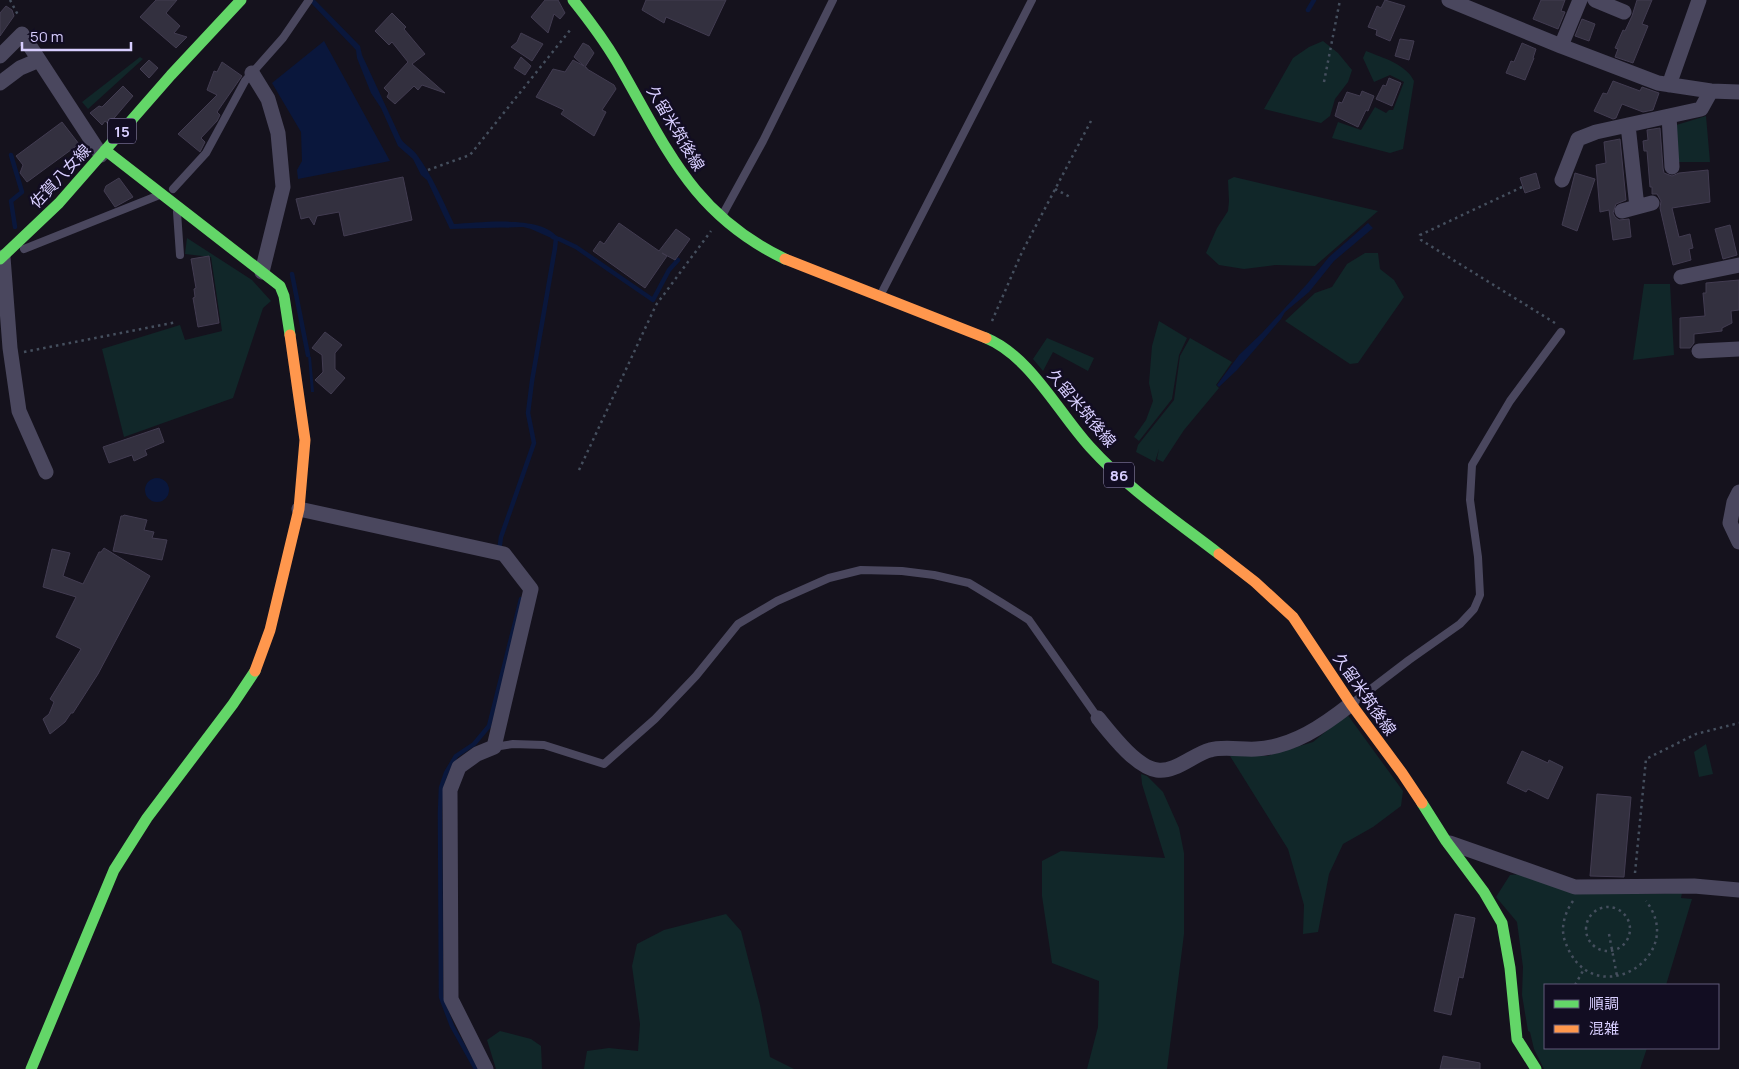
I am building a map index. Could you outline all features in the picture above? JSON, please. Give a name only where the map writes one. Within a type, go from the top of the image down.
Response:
[{"type":"main road","name":"佐賀八女線","points":[[2,258],[59,203],[171,75],[241,0]]},
{"type":"main road","name":"久留米筑後線","points":[[573,0],[616,61],[680,172],[706,203],[755,241],[783,258],[985,338],[1020,359],[1090,447],[1126,482],[1255,582],[1293,617],[1446,841],[1484,892],[1502,923],[1510,968],[1518,1039],[1536,1069]]},
{"type":"main road","points":[[31,1069],[114,870],[147,818],[233,704],[256,668],[270,630],[299,509],[305,440],[284,296],[280,286],[161,194],[103,152]]},
{"type":"street","points":[[1449,0],[1658,83],[1711,91],[1739,92]]},
{"type":"street","points":[[1561,46],[1580,0]]},
{"type":"street","points":[[1595,0],[1624,12]]},
{"type":"street","points":[[1669,85],[1699,0]]},
{"type":"street","points":[[0,56],[22,34],[103,152]]},
{"type":"street","points":[[0,83],[20,68],[39,60]]},
{"type":"street","points":[[252,73],[268,99],[278,133],[283,187],[262,272]]},
{"type":"street","points":[[1562,180],[1578,139],[1596,132],[1701,109],[1711,91]]},
{"type":"street","points":[[1669,116],[1672,167]]},
{"type":"street","points":[[1622,211],[1644,205],[1628,125]]},
{"type":"street","points":[[2,258],[11,355],[19,411],[46,472]]},
{"type":"street","points":[[1681,277],[1739,265]]},
{"type":"street","points":[[1699,351],[1739,349]]},
{"type":"street","points":[[1739,492],[1734,502],[1730,523],[1739,542]]},
{"type":"street","points":[[299,509],[504,554],[530,589],[494,747],[477,754],[459,767],[450,790],[451,999],[486,1069]]},
{"type":"street","points":[[1098,718],[1115,740],[1137,761],[1158,770],[1174,768],[1211,749],[1258,749],[1285,744],[1323,727],[1352,704]]},
{"type":"street","points":[[1446,841],[1575,887],[1694,886],[1739,890]]},
{"type":"lane","points":[[173,189],[206,153],[245,81],[283,38],[309,0]]},
{"type":"lane","points":[[722,216],[763,141],[833,0]]},
{"type":"lane","points":[[880,296],[1032,0]]},
{"type":"lane","points":[[2,258],[161,194]]},
{"type":"lane","points":[[176,206],[180,255]]},
{"type":"lane","points":[[1352,704],[1460,624],[1474,609],[1480,595],[1478,557],[1470,500],[1472,465],[1510,401],[1561,332]]},
{"type":"lane","points":[[494,747],[513,744],[544,745],[604,764],[655,719],[696,676],[738,624],[777,601],[820,582],[861,570],[902,571],[934,575],[969,584],[1002,603],[1029,620],[1098,718]]},
{"type":"path","points":[[10,0],[18,15]]},
{"type":"path","points":[[1324,82],[1340,0]]},
{"type":"path","points":[[428,170],[470,155],[584,14]]},
{"type":"path","points":[[985,338],[1022,252],[1091,121]]},
{"type":"path","points":[[1522,186],[1420,235],[1421,240],[1564,329],[1561,332]]},
{"type":"path","points":[[1055,189],[1072,198]]},
{"type":"path","points":[[579,470],[656,305],[722,216]]},
{"type":"path","points":[[11,355],[177,322]]},
{"type":"path","points":[[1589,887],[1569,906],[1564,921],[1563,937],[1568,952],[1584,969],[1606,977],[1617,976],[1636,969],[1646,959],[1654,945],[1656,930],[1654,916],[1647,902],[1637,891],[1630,887],[1646,759],[1696,734],[1739,723]]},
{"type":"path","points":[[1606,907],[1614,907],[1621,910],[1626,915],[1631,928],[1627,942],[1622,947],[1612,951],[1601,951],[1594,947],[1589,942],[1586,934],[1586,927],[1592,913],[1606,907]]},
{"type":"path","points":[[1609,934],[1617,976]]},
{"type":"path","points":[[1575,984],[1584,969]]},
{"type":"green space","points":[[1323,41],[1338,53],[1352,70],[1348,82],[1335,99],[1330,116],[1321,123],[1264,109],[1293,58],[1309,47]]},
{"type":"green space","points":[[1366,51],[1400,66],[1406,70],[1414,81],[1403,149],[1390,153],[1332,138],[1338,122],[1361,130],[1375,107],[1386,113],[1389,110],[1393,110],[1404,82],[1390,75],[1374,82],[1363,58]]},
{"type":"green space","points":[[140,57],[143,59],[88,109],[82,102]]},
{"type":"green space","points":[[1706,116],[1710,162],[1675,162],[1673,126]]},
{"type":"green space","points":[[1234,177],[1378,211],[1315,266],[1275,265],[1244,269],[1219,265],[1206,253],[1217,228],[1228,211],[1228,180]]},
{"type":"green space","points":[[187,238],[252,280],[271,301],[263,308],[233,398],[124,437],[102,349],[180,325],[185,340],[222,331],[211,257],[185,254]]},
{"type":"green space","points":[[1365,253],[1378,253],[1380,269],[1394,280],[1404,297],[1358,363],[1350,364],[1285,321],[1315,293],[1332,287],[1347,264]]},
{"type":"green space","points":[[1644,284],[1670,284],[1674,355],[1633,360]]},
{"type":"green space","points":[[1159,321],[1187,338],[1179,355],[1172,399],[1139,441],[1134,437],[1146,420],[1153,401],[1149,383],[1152,346]]},
{"type":"green space","points":[[1047,338],[1094,358],[1088,371],[1053,352],[1043,371],[1033,359]]},
{"type":"green space","points":[[1190,338],[1232,362],[1216,385],[1219,388],[1184,430],[1163,462],[1157,459],[1159,449],[1155,462],[1136,452],[1138,445],[1174,400],[1180,356]]},
{"type":"green space","points":[[1347,714],[1403,791],[1401,806],[1373,827],[1343,844],[1329,874],[1318,932],[1303,934],[1304,905],[1288,849],[1230,756],[1267,756],[1313,742]]},
{"type":"green space","points":[[1706,744],[1713,774],[1699,777],[1694,752]]},
{"type":"green space","points":[[1141,774],[1147,776],[1163,792],[1179,828],[1184,853],[1184,934],[1167,1069],[1087,1069],[1098,1027],[1099,981],[1052,963],[1042,896],[1042,861],[1061,851],[1165,858],[1142,784]]},
{"type":"green space","points":[[1522,874],[1575,890],[1650,894],[1682,893],[1681,898],[1692,899],[1666,984],[1544,984],[1544,1049],[1647,1049],[1640,1069],[1544,1069],[1528,1031],[1522,995],[1523,967],[1517,922],[1496,897],[1510,875]]},
{"type":"green space","points":[[726,914],[741,931],[760,1005],[770,1057],[794,1069],[584,1069],[587,1051],[609,1048],[638,1051],[640,1024],[632,966],[637,944],[664,930]]},
{"type":"green space","points":[[500,1031],[531,1039],[541,1046],[542,1069],[496,1069],[487,1040]]},
{"type":"water","points":[[304,0],[315,0],[360,46],[362,55],[401,139],[415,153],[428,171],[454,224],[526,223],[551,231],[559,239],[558,241],[523,227],[450,229],[427,180],[421,175],[413,159],[398,146],[381,108],[371,93],[357,58],[356,50],[312,4]]},
{"type":"water","points":[[324,41],[390,161],[298,179],[297,170],[302,161],[301,132],[272,83]]},
{"type":"water","points":[[1368,223],[1373,228],[1334,261],[1309,292],[1285,312],[1237,370],[1219,387],[1217,385],[1239,355],[1307,284],[1329,257]]},
{"type":"water","points":[[308,355],[311,357],[314,392],[311,392]]},
{"type":"water","points":[[157,478],[165,482],[169,490],[165,498],[157,502],[149,498],[145,490],[149,482]]},
{"type":"building","points":[[156,0],[177,0],[166,13],[180,26],[174,33],[187,37],[176,48],[140,17]]},
{"type":"building","points":[[545,0],[558,0],[565,13],[560,19],[554,14],[548,33],[531,17]]},
{"type":"building","points":[[646,0],[726,0],[709,36],[666,17],[664,23],[642,10]]},
{"type":"building","points":[[1385,0],[1405,6],[1390,41],[1376,35],[1377,30],[1368,27],[1377,6],[1381,8]]},
{"type":"building","points":[[1541,0],[1565,0],[1561,11],[1565,12],[1558,29],[1533,19]]},
{"type":"building","points":[[1637,0],[1652,0],[1642,24],[1648,26],[1633,63],[1615,57],[1618,49],[1615,48],[1632,16]]},
{"type":"building","points":[[6,6],[12,10],[14,16],[0,36],[0,13]]},
{"type":"building","points":[[392,13],[406,27],[404,29],[425,54],[412,64],[445,93],[422,85],[418,90],[414,86],[395,104],[387,97],[389,93],[384,88],[408,62],[392,42],[389,45],[375,31]]},
{"type":"building","points":[[1582,19],[1595,24],[1589,41],[1575,36]]},
{"type":"building","points":[[521,33],[543,44],[532,61],[511,47],[517,42]]},
{"type":"building","points":[[1400,39],[1414,41],[1409,60],[1395,56]]},
{"type":"building","points":[[583,43],[589,46],[594,53],[585,67],[614,85],[616,89],[602,110],[606,112],[594,136],[561,114],[564,110],[536,97],[553,69],[565,72],[573,60],[584,66],[574,57]]},
{"type":"building","points":[[1522,43],[1536,49],[1525,80],[1506,73],[1511,61],[1514,62]]},
{"type":"building","points":[[521,57],[531,66],[525,75],[514,68]]},
{"type":"building","points":[[149,60],[158,68],[149,78],[140,69]]},
{"type":"building","points":[[222,62],[242,76],[217,112],[220,115],[217,121],[201,138],[205,142],[200,152],[178,134],[217,95],[207,90],[214,71],[217,72]]},
{"type":"building","points":[[1389,78],[1401,83],[1392,106],[1376,99],[1383,85],[1386,86]]},
{"type":"building","points":[[1613,81],[1640,91],[1642,87],[1659,93],[1653,110],[1643,112],[1622,104],[1616,118],[1613,119],[1594,111],[1603,93],[1607,94]]},
{"type":"building","points":[[123,86],[133,96],[109,124],[105,121],[102,125],[90,113],[99,106],[102,107]]},
{"type":"building","points":[[1362,91],[1374,96],[1368,111],[1366,110],[1358,127],[1335,116],[1339,102],[1342,103],[1347,92],[1360,96]]},
{"type":"building","points":[[62,122],[79,144],[27,182],[20,173],[23,165],[16,156]]},
{"type":"building","points":[[1660,128],[1664,173],[1672,176],[1679,173],[1708,170],[1710,202],[1672,208],[1679,237],[1690,234],[1693,248],[1689,249],[1691,260],[1673,265],[1660,208],[1661,201],[1657,194],[1652,194],[1652,187],[1650,187],[1647,151],[1644,151],[1643,141],[1648,140],[1647,130]]},
{"type":"building","points":[[1620,139],[1626,200],[1616,204],[1613,213],[1619,220],[1629,219],[1631,237],[1613,240],[1609,210],[1600,212],[1596,165],[1606,163],[1604,142]]},
{"type":"building","points":[[1536,173],[1540,188],[1525,193],[1520,178]]},
{"type":"building","points":[[1575,173],[1595,179],[1577,231],[1562,225]]},
{"type":"building","points":[[403,177],[412,220],[344,236],[339,212],[317,216],[314,225],[309,217],[301,219],[296,199]]},
{"type":"building","points":[[119,178],[133,197],[115,207],[104,191],[106,186]]},
{"type":"building","points":[[619,223],[659,251],[676,229],[690,239],[675,260],[662,253],[667,256],[645,288],[593,251],[600,241],[604,244]]},
{"type":"building","points":[[1730,225],[1737,255],[1723,259],[1715,229]]},
{"type":"building","points":[[209,256],[219,323],[198,327],[193,298],[195,297],[194,289],[196,288],[191,259]]},
{"type":"building","points":[[1739,280],[1739,310],[1731,311],[1732,323],[1722,328],[1722,331],[1694,334],[1694,343],[1690,348],[1680,348],[1680,318],[1705,316],[1703,293],[1706,293],[1706,283]]},
{"type":"building","points":[[325,332],[342,345],[335,353],[335,369],[345,378],[331,394],[315,380],[323,372],[322,355],[312,348]]},
{"type":"building","points":[[159,428],[164,442],[145,450],[147,455],[134,461],[132,455],[109,463],[103,447]]},
{"type":"building","points":[[121,516],[147,520],[144,530],[154,532],[152,538],[167,540],[162,560],[113,551]]},
{"type":"building","points":[[104,548],[150,576],[98,674],[73,713],[50,734],[43,719],[49,714],[54,702],[50,699],[81,649],[56,637],[76,597],[43,587],[52,549],[70,553],[63,576],[83,584],[99,552]]},
{"type":"building","points":[[1522,751],[1548,763],[1549,760],[1563,767],[1548,799],[1528,789],[1526,792],[1507,783]]},
{"type":"building","points":[[1597,794],[1631,797],[1624,877],[1590,876]]},
{"type":"building","points":[[1455,914],[1475,918],[1463,978],[1459,977],[1451,1015],[1434,1011]]},
{"type":"building","points":[[1443,1056],[1480,1063],[1480,1069],[1440,1069]]},
{"type":"waterway","points":[[1308,10],[1314,0]]},
{"type":"waterway","points":[[11,155],[22,192],[11,201],[15,227]]},
{"type":"waterway","points":[[499,551],[501,537],[534,443],[528,413],[555,248],[556,238],[553,237]]},
{"type":"waterway","points":[[559,239],[576,247],[653,300],[669,270],[678,260]]},
{"type":"waterway","points":[[292,274],[308,355]]},
{"type":"waterway","points":[[476,1069],[452,1026],[441,997],[441,788],[446,773],[456,756],[474,744],[489,726],[521,599]]},
{"type":"traffic: fast","points":[[0,259],[59,203],[171,75],[241,0]]},
{"type":"traffic: fast","points":[[573,0],[612,54],[667,149],[703,199],[726,221],[753,241],[785,259]]},
{"type":"traffic: fast","points":[[105,150],[280,286],[284,296],[290,335]]},
{"type":"traffic: fast","points":[[986,338],[1002,346],[1030,371],[1078,433],[1104,462],[1152,503],[1219,554]]},
{"type":"traffic: fast","points":[[31,1069],[114,870],[147,818],[233,704],[255,671]]},
{"type":"traffic: fast","points":[[1422,803],[1446,841],[1484,892],[1502,923],[1510,968],[1517,1039],[1536,1069]]},
{"type":"traffic: slow","points":[[785,259],[986,338]]},
{"type":"traffic: slow","points":[[255,671],[270,630],[299,509],[305,440],[290,335]]},
{"type":"traffic: slow","points":[[1219,554],[1255,582],[1293,617],[1351,704],[1422,803]]}]
